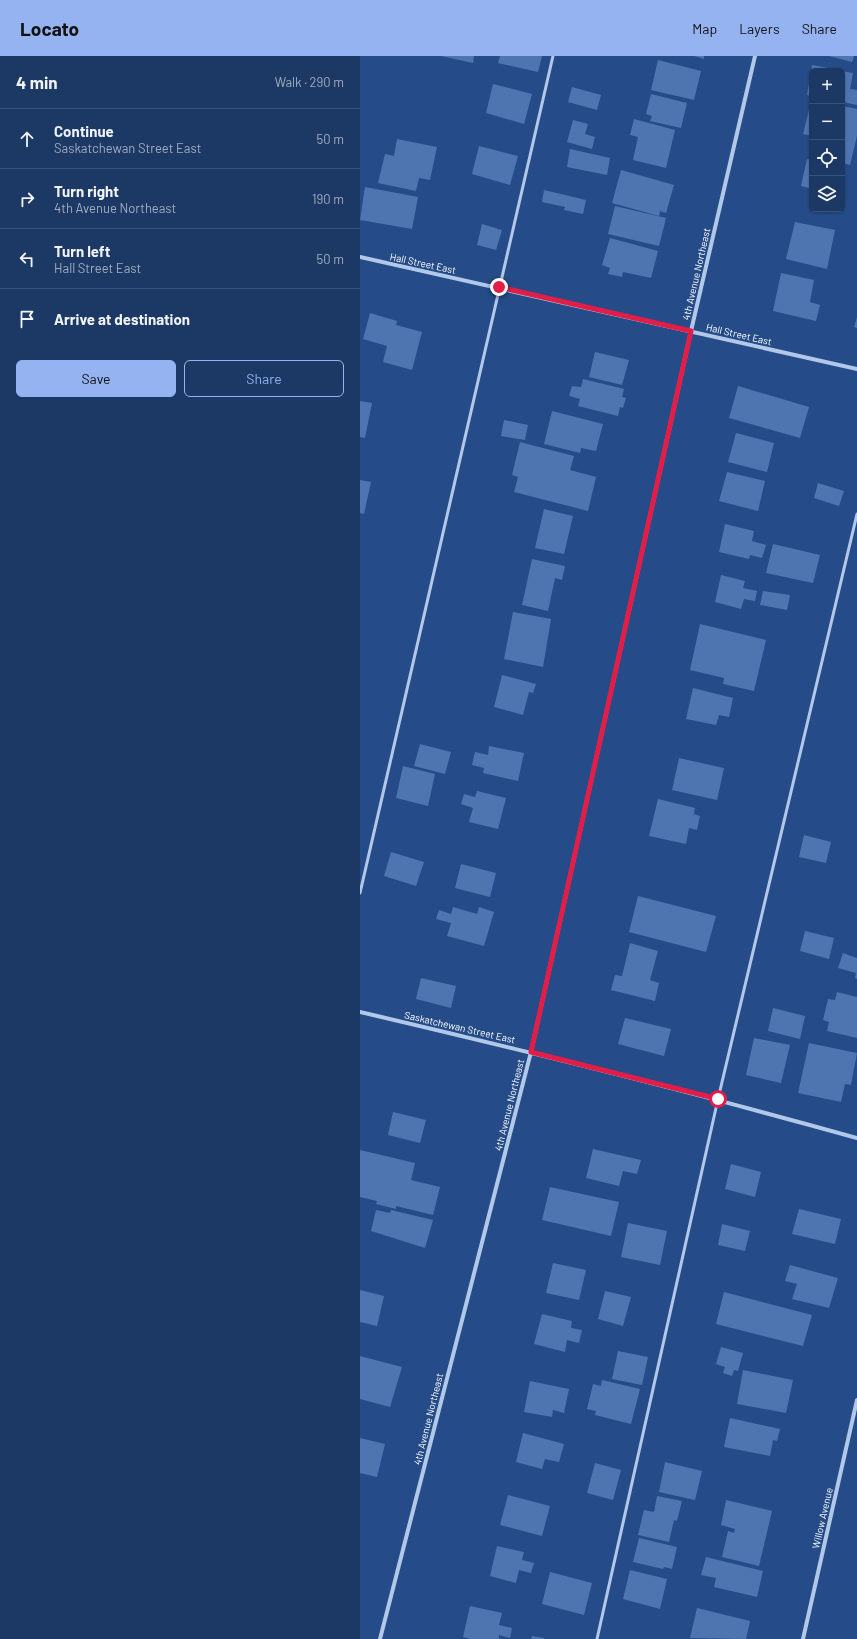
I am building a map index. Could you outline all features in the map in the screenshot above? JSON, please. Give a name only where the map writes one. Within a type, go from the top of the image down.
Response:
[{"type":"street","name":"4th Avenue Northeast","points":[[380,1639],[531,1052],[691,331],[755,56]]},
{"type":"street","name":"Hall Street East","points":[[360,257],[499,287],[857,369]]},
{"type":"street","name":"Saskatchewan Street East","points":[[360,1012],[531,1052],[718,1099],[857,1138]]},
{"type":"street","name":"Willow Avenue","points":[[803,1639],[857,1400]]},
{"type":"lane","points":[[360,893],[553,56]]},
{"type":"lane","points":[[597,1639],[718,1099],[857,514]]},
{"type":"building","points":[[441,56],[474,56],[473,63]]},
{"type":"building","points":[[500,56],[542,56],[538,72],[498,63]]},
{"type":"building","points":[[694,56],[704,56],[704,59]]},
{"type":"building","points":[[829,56],[854,56],[852,62]]},
{"type":"building","points":[[658,60],[701,71],[694,100],[651,90]]},
{"type":"building","points":[[812,65],[828,68],[812,68]]},
{"type":"building","points":[[845,72],[853,73],[850,89],[857,90],[857,105],[845,103]]},
{"type":"building","points":[[809,83],[809,96],[807,95]]},
{"type":"building","points":[[493,84],[532,94],[524,124],[486,113]]},
{"type":"building","points":[[572,87],[601,95],[597,110],[568,102]]},
{"type":"building","points":[[651,94],[687,103],[681,128],[650,121],[652,116],[646,114]]},
{"type":"building","points":[[845,107],[857,109],[857,136],[850,165],[845,164]]},
{"type":"building","points":[[809,110],[809,135],[803,134]]},
{"type":"building","points":[[634,119],[675,130],[666,168],[633,160],[638,137],[630,135]]},
{"type":"building","points":[[573,120],[588,124],[585,134],[595,137],[592,149],[567,142]]},
{"type":"building","points":[[397,139],[437,147],[430,180],[419,178],[416,191],[378,183],[385,154],[394,156]]},
{"type":"building","points":[[479,146],[518,156],[510,185],[472,174]]},
{"type":"building","points":[[570,149],[610,158],[607,175],[567,167]]},
{"type":"building","points":[[807,159],[809,159],[809,188],[801,186]]},
{"type":"building","points":[[621,170],[674,185],[666,213],[660,211],[659,216],[612,203]]},
{"type":"building","points":[[365,187],[418,197],[412,229],[360,220]]},
{"type":"building","points":[[544,190],[586,200],[583,214],[564,210],[565,207],[542,202]]},
{"type":"building","points":[[615,206],[666,218],[659,246],[608,234]]},
{"type":"building","points":[[795,222],[835,230],[827,269],[786,259]]},
{"type":"building","points":[[482,224],[502,230],[496,250],[477,245]]},
{"type":"building","points":[[610,238],[658,251],[651,278],[623,272],[622,277],[608,274],[610,268],[602,265]]},
{"type":"building","points":[[781,273],[814,280],[810,302],[820,305],[816,321],[773,311]]},
{"type":"building","points":[[370,313],[397,321],[396,325],[422,332],[412,370],[383,362],[387,346],[363,339]]},
{"type":"building","points":[[857,317],[857,328],[854,327]]},
{"type":"building","points":[[595,352],[629,360],[622,385],[589,377]]},
{"type":"building","points":[[583,379],[624,389],[622,397],[626,398],[623,408],[620,407],[618,416],[578,406],[580,399],[569,396],[572,386],[581,387]]},
{"type":"building","points":[[738,386],[809,407],[800,438],[729,418]]},
{"type":"building","points":[[360,401],[372,403],[365,438],[360,437]]},
{"type":"building","points":[[552,411],[603,424],[596,451],[581,448],[580,453],[544,444]]},
{"type":"building","points":[[504,420],[528,425],[525,440],[501,436]]},
{"type":"building","points":[[736,433],[774,443],[767,472],[728,462]]},
{"type":"building","points":[[520,442],[574,456],[570,470],[596,477],[588,511],[514,492],[518,477],[512,475]]},
{"type":"building","points":[[727,472],[765,481],[758,511],[719,501]]},
{"type":"building","points":[[360,480],[371,482],[364,514],[360,513]]},
{"type":"building","points":[[818,483],[844,491],[839,506],[814,498]]},
{"type":"building","points":[[544,509],[573,516],[564,554],[535,548]]},
{"type":"building","points":[[725,524],[754,531],[752,541],[766,545],[762,558],[750,555],[749,559],[719,552]]},
{"type":"building","points":[[773,544],[820,555],[813,583],[766,573]]},
{"type":"building","points":[[532,559],[565,566],[562,580],[555,578],[548,611],[522,605]]},
{"type":"building","points":[[721,575],[745,581],[743,588],[757,591],[755,601],[744,599],[741,609],[715,602]]},
{"type":"building","points":[[763,591],[790,595],[787,610],[760,605]]},
{"type":"building","points":[[513,612],[551,619],[543,667],[504,659]]},
{"type":"building","points":[[700,624],[766,640],[754,691],[723,684],[724,678],[690,670]]},
{"type":"building","points":[[502,675],[536,684],[533,693],[529,692],[523,715],[494,707]]},
{"type":"building","points":[[693,688],[733,698],[729,717],[719,715],[716,725],[686,719]]},
{"type":"building","points":[[420,744],[451,752],[445,774],[414,766]]},
{"type":"building","points":[[489,746],[524,753],[518,781],[483,773],[484,768],[472,765],[475,752],[488,755]]},
{"type":"building","points":[[679,758],[724,768],[717,800],[672,790]]},
{"type":"building","points":[[403,766],[435,774],[428,806],[396,798]]},
{"type":"building","points":[[477,791],[506,798],[498,829],[469,822],[473,808],[461,804],[464,794],[475,797]]},
{"type":"building","points":[[658,799],[695,808],[694,814],[700,816],[697,830],[689,828],[686,844],[649,836]]},
{"type":"building","points":[[804,835],[831,842],[826,863],[799,857]]},
{"type":"building","points":[[391,852],[424,862],[416,886],[384,876]]},
{"type":"building","points":[[461,864],[496,873],[490,897],[455,888]]},
{"type":"building","points":[[638,896],[716,916],[706,952],[629,932]]},
{"type":"building","points":[[453,907],[477,914],[479,907],[494,912],[484,946],[447,936],[451,923],[436,919],[439,910],[451,914]]},
{"type":"building","points":[[805,931],[834,938],[829,959],[800,951]]},
{"type":"building","points":[[630,943],[658,951],[650,980],[659,983],[655,1001],[611,990],[615,975],[622,976]]},
{"type":"building","points":[[843,953],[857,958],[857,979],[855,978],[856,973],[838,968]]},
{"type":"building","points":[[421,978],[456,986],[451,1008],[416,999]]},
{"type":"building","points":[[837,992],[857,997],[857,1038],[827,1031],[829,1022],[823,1020],[828,999],[835,1000]]},
{"type":"building","points":[[773,1008],[805,1016],[800,1039],[768,1031]]},
{"type":"building","points":[[625,1018],[671,1029],[664,1056],[618,1044]]},
{"type":"building","points":[[754,1038],[790,1045],[781,1083],[746,1075]]},
{"type":"building","points":[[809,1043],[857,1053],[851,1085],[845,1084],[841,1102],[798,1093]]},
{"type":"building","points":[[393,1112],[426,1120],[420,1143],[388,1135]]},
{"type":"building","points":[[593,1149],[641,1160],[637,1174],[623,1171],[619,1186],[586,1178]]},
{"type":"building","points":[[360,1150],[415,1163],[411,1180],[440,1187],[433,1215],[396,1206],[396,1209],[376,1204],[377,1201],[360,1197]]},
{"type":"building","points":[[731,1164],[761,1172],[755,1197],[725,1189]]},
{"type":"building","points":[[550,1187],[619,1202],[611,1236],[542,1220]]},
{"type":"building","points":[[799,1209],[841,1219],[835,1244],[792,1234]]},
{"type":"building","points":[[376,1210],[390,1213],[391,1210],[433,1220],[425,1248],[371,1231]]},
{"type":"building","points":[[628,1223],[667,1231],[660,1265],[621,1257]]},
{"type":"building","points":[[722,1224],[750,1231],[745,1251],[718,1245]]},
{"type":"building","points":[[553,1263],[586,1270],[579,1300],[546,1293]]},
{"type":"building","points":[[790,1265],[838,1278],[829,1308],[792,1299],[797,1284],[785,1281]]},
{"type":"building","points":[[360,1290],[384,1296],[377,1326],[360,1322]]},
{"type":"building","points":[[605,1291],[631,1297],[623,1326],[598,1319]]},
{"type":"building","points":[[724,1292],[812,1315],[803,1346],[716,1324]]},
{"type":"building","points":[[542,1314],[572,1321],[571,1328],[582,1330],[579,1343],[567,1340],[565,1352],[534,1344]]},
{"type":"building","points":[[721,1347],[743,1353],[738,1371],[734,1370],[732,1376],[723,1373],[725,1367],[716,1364]]},
{"type":"building","points":[[618,1351],[648,1357],[642,1385],[612,1379]]},
{"type":"building","points":[[360,1356],[402,1367],[390,1407],[360,1399]]},
{"type":"building","points":[[743,1370],[793,1380],[786,1413],[737,1404]]},
{"type":"building","points":[[602,1380],[640,1389],[631,1424],[595,1415],[596,1411],[587,1409],[593,1384],[601,1386]]},
{"type":"building","points":[[530,1381],[569,1389],[564,1413],[553,1410],[552,1417],[524,1412]]},
{"type":"building","points":[[730,1418],[780,1429],[777,1441],[773,1440],[770,1456],[724,1447]]},
{"type":"building","points":[[523,1433],[564,1444],[559,1462],[545,1459],[542,1469],[516,1462]]},
{"type":"building","points":[[360,1438],[385,1444],[377,1477],[360,1473]]},
{"type":"building","points":[[665,1462],[702,1471],[695,1500],[659,1492]]},
{"type":"building","points":[[595,1463],[621,1470],[613,1500],[587,1493]]},
{"type":"building","points":[[508,1495],[550,1506],[542,1536],[500,1525]]},
{"type":"building","points":[[657,1496],[682,1501],[677,1521],[674,1520],[669,1542],[638,1535],[644,1510],[654,1512]]},
{"type":"building","points":[[726,1500],[772,1511],[759,1566],[722,1557],[728,1531],[734,1533],[735,1529],[721,1525]]},
{"type":"building","points":[[639,1538],[677,1547],[672,1569],[664,1567],[663,1569],[633,1562]]},
{"type":"building","points":[[497,1546],[524,1552],[522,1560],[534,1563],[531,1573],[519,1570],[516,1583],[490,1576]]},
{"type":"building","points":[[706,1557],[763,1571],[757,1597],[714,1587],[716,1578],[701,1575]]},
{"type":"building","points":[[630,1570],[667,1579],[660,1609],[623,1599]]},
{"type":"building","points":[[550,1572],[592,1583],[584,1615],[542,1604]]},
{"type":"building","points":[[470,1606],[502,1613],[499,1625],[512,1628],[510,1638],[499,1635],[499,1639],[471,1639],[463,1637]]},
{"type":"building","points":[[697,1608],[750,1621],[746,1639],[690,1638]]},
{"type":"building","points":[[532,1636],[544,1638],[544,1639],[531,1639]]},
{"type":"route","points":[[499,287],[691,331],[531,1052],[718,1099]]}]
